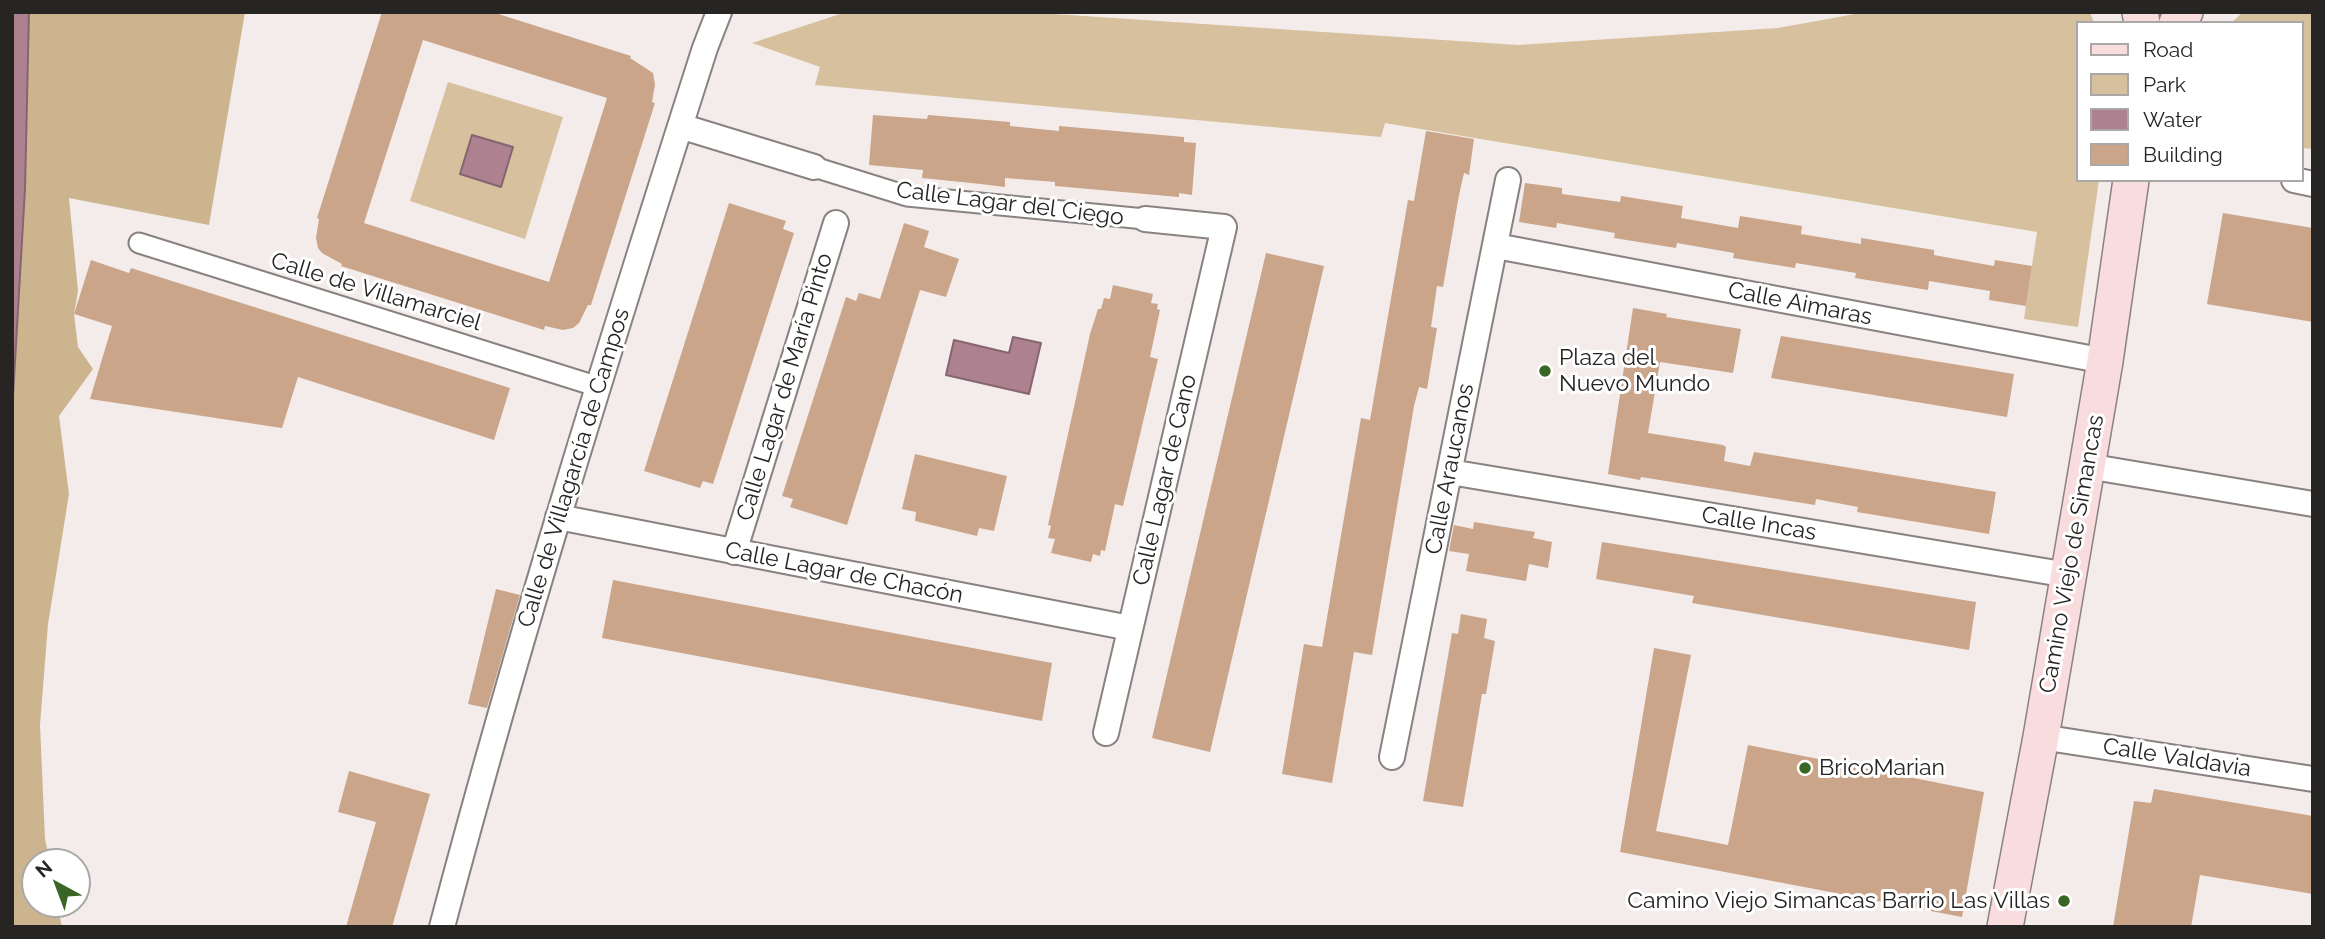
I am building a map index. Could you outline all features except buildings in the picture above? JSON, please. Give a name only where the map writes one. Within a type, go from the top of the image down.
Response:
[{"type":"main road","name":"Camino Viejo de Simancas","points":[[2005,927],[2041,737],[2105,361],[2131,182]]},
{"type":"street","name":"Calle de Villagarcía de Campos","points":[[442,927],[481,777],[558,517],[680,126],[719,12]]},
{"type":"street","name":"Calle Lagar del Ciego","points":[[680,126],[907,196],[1224,227]]},
{"type":"street","name":"Calle Araucanos","points":[[1392,757],[1508,180]]},
{"type":"street","name":"Calle Lagar de María Pinto","points":[[734,552],[836,223]]},
{"type":"street","name":"Calle Lagar de Cano","points":[[1106,733],[1224,227]]},
{"type":"street","name":"Calle de Villamarciel","points":[[139,243],[599,387]]},
{"type":"street","name":"Calle Aimaras","points":[[1496,246],[2105,361]]},
{"type":"street","points":[[2087,467],[2313,504]]},
{"type":"street","name":"Calle Incas","points":[[1450,472],[2068,575]]},
{"type":"street","name":"Calle Lagar de Chacón","points":[[558,517],[1130,628]]},
{"type":"street","name":"Calle Valdavia","points":[[2041,737],[2313,779]]},
{"type":"green space","points":[[846,12],[1024,12],[1518,45],[1778,28],[1866,12],[2090,12],[2093,21],[2076,21],[2076,182],[2099,182],[2078,327],[2024,319],[2037,232],[1385,123],[1381,137],[815,85],[820,67],[752,43]]},
{"type":"green space","points":[[2243,12],[2313,12],[2313,149],[2304,148],[2304,21],[2233,21]]},
{"type":"green space","points":[[448,82],[563,117],[525,239],[410,201]]},
{"type":"shaded area","points":[[29,12],[245,12],[209,225],[69,198],[78,291],[74,314],[78,347],[93,369],[59,416],[69,494],[48,624],[40,725],[47,848],[21,848],[21,918],[60,918],[62,927],[12,927],[12,413],[25,189]]},
{"type":"water","points":[[12,12],[29,12],[25,189],[12,413]]},
{"type":"water","points":[[472,135],[513,147],[501,187],[460,174]]},
{"type":"water","points":[[1013,337],[1041,343],[1029,394],[946,375],[954,340],[1009,353]]},
{"type":"place","name":"Plaza del Nuevo Mundo","points":[[1545,371]]},
{"type":"place","name":"BricoMarian","points":[[1805,768]]},
{"type":"place","name":"Camino Viejo Simancas Barrio Las Villas","points":[[2064,901]]}]
